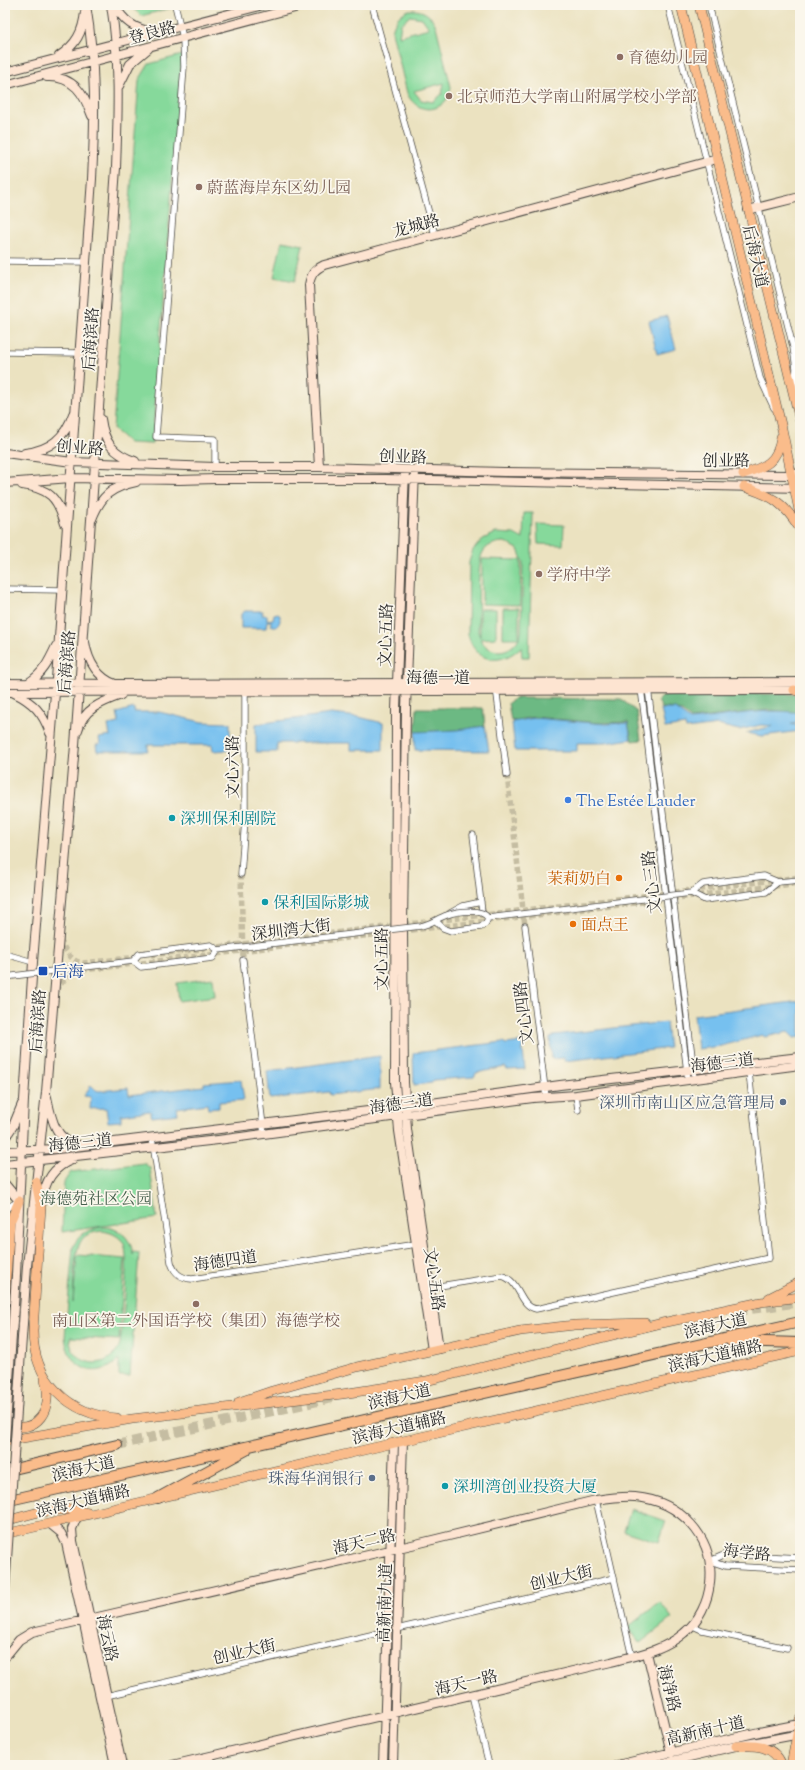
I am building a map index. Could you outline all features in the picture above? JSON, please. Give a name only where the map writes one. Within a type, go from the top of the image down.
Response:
[{"type":"highway","name":"滨海大道","points":[[5,1501],[800,1322]]},
{"type":"highway","points":[[717,1340],[800,1343]]},
{"type":"highway","points":[[158,1498],[258,1444]]},
{"type":"highway","name":"滨海大道","points":[[5,1471],[117,1445]]},
{"type":"main road","name":"后海滨路","points":[[5,1442],[33,962],[71,478],[95,122],[93,50],[86,5]]},
{"type":"main road","points":[[55,59],[72,46],[80,35],[86,5]]},
{"type":"main road","name":"后海滨路","points":[[5,1589],[24,1320],[38,1161],[46,1092],[75,745],[116,168],[118,89],[111,5]]},
{"type":"main road","points":[[115,5],[122,17],[131,26],[146,31],[159,33]]},
{"type":"main road","points":[[5,72],[263,5]]},
{"type":"main road","name":"登良路","points":[[5,86],[306,5]]},
{"type":"main road","name":"后海大道","points":[[681,5],[778,417],[796,474],[800,515]]},
{"type":"main road","name":"后海大道","points":[[699,5],[800,421]]},
{"type":"main road","points":[[246,9],[249,20]]},
{"type":"main road","points":[[118,89],[130,64],[140,54],[152,46]]},
{"type":"main road","points":[[36,77],[59,77],[72,82],[82,93],[95,122]]},
{"type":"main road","name":"龙城路","points":[[319,467],[309,285],[312,272],[324,265],[717,159]]},
{"type":"main road","points":[[748,210],[800,197]]},
{"type":"main road","points":[[9,454],[39,450],[48,447],[57,441],[71,422],[76,404]]},
{"type":"main road","points":[[99,407],[102,427],[112,448],[126,458],[152,464]]},
{"type":"main road","points":[[743,474],[760,468],[774,459],[780,446],[782,429]]},
{"type":"main road","name":"创业路","points":[[9,454],[72,462],[215,467],[319,467],[405,470],[796,474]]},
{"type":"main road","points":[[215,467],[215,478]]},
{"type":"main road","name":"文心五路","points":[[405,470],[397,687],[394,922],[395,1082],[401,1107],[416,1244],[426,1288]]},
{"type":"main road","name":"文心五路","points":[[401,1107],[404,1082],[403,925],[406,687],[415,470]]},
{"type":"main road","name":"创业路","points":[[5,483],[71,478],[215,478],[415,480],[797,488]]},
{"type":"main road","points":[[90,525],[99,504],[111,492],[124,485],[152,479]]},
{"type":"main road","points":[[5,483],[34,487],[45,490],[53,496],[63,516],[67,532]]},
{"type":"main road","points":[[744,487],[765,493],[775,500],[792,516],[800,529]]},
{"type":"main road","points":[[83,628],[86,651],[90,662],[102,676],[116,684]]},
{"type":"main road","points":[[5,692],[27,684],[36,678],[47,665],[59,639]]},
{"type":"main road","name":"海德一道","points":[[5,692],[78,693],[245,688],[644,686],[800,682]]},
{"type":"main road","name":"海德一道","points":[[5,683],[116,684],[245,688]]},
{"type":"main road","name":"海德一道","points":[[644,686],[798,691]]},
{"type":"main road","points":[[5,692],[14,693],[37,708],[45,720],[51,737]]},
{"type":"main road","points":[[75,745],[80,722],[90,709],[109,699],[133,692]]},
{"type":"main road","name":"海德三道","points":[[5,1151],[39,1151],[86,1146],[401,1107],[545,1087],[800,1057]]},
{"type":"main road","name":"海德三道","points":[[5,1164],[154,1148],[800,1065]]},
{"type":"main road","points":[[46,1092],[52,1119],[59,1134],[68,1141],[86,1146]]},
{"type":"main road","points":[[5,1138],[13,1126],[24,1100]]},
{"type":"main road","name":"文心五路","points":[[402,1117],[436,1350]]},
{"type":"main road","points":[[5,1425],[26,1426],[38,1420],[42,1416],[48,1401],[43,1373],[35,1352],[33,1339],[41,1207],[44,1190],[50,1177],[60,1166],[80,1156]]},
{"type":"main road","points":[[36,1182],[41,1207]]},
{"type":"main road","points":[[5,1184],[20,1201],[10,1222],[5,1291]]},
{"type":"main road","points":[[761,1302],[800,1282]]},
{"type":"main road","name":"滨海大道","points":[[5,1442],[132,1419],[221,1407],[342,1394],[426,1381],[662,1323],[761,1302],[800,1297]]},
{"type":"main road","points":[[221,1407],[356,1367],[520,1331],[547,1327],[662,1323]]},
{"type":"main road","name":"滨海大道辅路","points":[[5,1534],[399,1442],[800,1351]]},
{"type":"main road","points":[[780,1356],[800,1358]]},
{"type":"main road","points":[[43,1373],[56,1391],[80,1409],[98,1416],[132,1419]]},
{"type":"main road","name":"高新南九道","points":[[393,1765],[400,1547],[399,1442]]},
{"type":"main road","name":"高新南九道","points":[[383,1765],[391,1549],[399,1442]]},
{"type":"main road","name":"海天二路","points":[[5,1657],[19,1640],[28,1634],[86,1619],[400,1547],[596,1500],[622,1497],[646,1498],[668,1506],[684,1516],[699,1532],[710,1561]]},
{"type":"main road","points":[[5,1521],[39,1512],[69,1509],[91,1514]]},
{"type":"main road","name":"海云路","points":[[76,1517],[72,1529],[73,1541],[86,1619],[115,1765]]},
{"type":"main road","name":"海云路","points":[[50,1524],[61,1533],[65,1539],[106,1696],[122,1765]]},
{"type":"main road","name":"海天一路","points":[[172,1765],[206,1761],[395,1713],[647,1653],[672,1642],[692,1626],[703,1609],[707,1599],[711,1575],[710,1561]]},
{"type":"main road","name":"海净路","points":[[647,1653],[671,1753]]},
{"type":"main road","points":[[791,1765],[799,1727]]},
{"type":"main road","name":"高新南十道","points":[[617,1765],[759,1732],[799,1727]]},
{"type":"main road","name":"高新南十道","points":[[655,1765],[736,1746],[799,1727]]},
{"type":"main road","points":[[736,1746],[750,1745],[765,1748],[776,1754],[782,1765]]},
{"type":"street","points":[[175,5],[183,38],[184,67],[156,436],[215,439],[215,467]]},
{"type":"street","points":[[372,5],[435,235]]},
{"type":"street","points":[[668,5],[760,378],[778,417]]},
{"type":"street","points":[[709,5],[793,347],[796,368],[795,397]]},
{"type":"street","points":[[5,261],[86,262]]},
{"type":"street","points":[[5,352],[80,353]]},
{"type":"street","points":[[5,589],[62,590]]},
{"type":"street","name":"文心三路","points":[[644,686],[692,1080]]},
{"type":"street","points":[[496,687],[507,775]]},
{"type":"street","name":"文心六路","points":[[241,874],[244,820],[245,688]]},
{"type":"street","points":[[473,835],[481,907],[488,918]]},
{"type":"street","points":[[488,918],[691,893],[703,884],[764,876],[778,882],[800,880]]},
{"type":"street","points":[[691,893],[705,900],[766,892],[778,882]]},
{"type":"street","points":[[448,914],[468,904],[481,907]]},
{"type":"street","name":"深圳湾大街","points":[[5,977],[133,961],[139,954],[211,945],[218,950],[421,926],[436,921],[448,914],[473,911],[481,907]]},
{"type":"street","points":[[436,921],[443,928],[451,931],[481,927],[486,923],[488,918]]},
{"type":"street","name":"文心四路","points":[[525,926],[546,1097]]},
{"type":"street","name":"深圳湾大街","points":[[133,961],[141,967],[213,958],[218,950]]},
{"type":"street","points":[[5,954],[33,962]]},
{"type":"street","points":[[242,960],[264,1134]]},
{"type":"street","points":[[426,1288],[502,1276],[511,1280],[528,1306],[536,1309],[769,1258],[749,1072]]},
{"type":"street","points":[[576,1094],[578,1110]]},
{"type":"street","name":"海德四道","points":[[152,1138],[171,1262],[173,1269],[177,1274],[186,1278],[192,1279],[416,1244]]},
{"type":"street","points":[[5,1209],[20,1201]]},
{"type":"street","points":[[596,1500],[632,1657]]},
{"type":"street","name":"海学路","points":[[710,1561],[726,1554],[800,1558]]},
{"type":"street","name":"海学路","points":[[710,1561],[725,1566],[800,1570]]},
{"type":"street","name":"创业大街","points":[[397,1629],[614,1578]]},
{"type":"street","points":[[692,1626],[702,1630],[787,1648]]},
{"type":"street","name":"创业大街","points":[[106,1696],[388,1631]]},
{"type":"street","points":[[472,1695],[489,1765]]},
{"type":"green space","points":[[130,5],[170,5],[171,8],[141,16]]},
{"type":"green space","points":[[409,10],[422,11],[432,18],[436,26],[451,87],[449,96],[444,102],[438,107],[432,109],[425,109],[418,106],[412,101],[407,93],[392,32],[394,24],[398,18]],"holes":[[[410,16],[422,18],[429,28],[399,36],[401,24]],[[444,83],[442,94],[433,102],[421,100],[414,91]]]},
{"type":"green space","points":[[182,55],[152,444],[129,443],[113,429],[139,80],[149,64]]},
{"type":"green space","points":[[282,241],[303,245],[295,281],[274,277]]},
{"type":"green space","points":[[524,513],[533,513],[529,657],[522,657],[521,647],[506,657],[490,659],[483,657],[472,645],[468,635],[469,562],[473,550],[483,539],[496,533],[514,534],[523,539]],"holes":[[[505,542],[518,549],[523,562],[521,633],[514,645],[508,649],[496,651],[490,649],[480,639],[496,638],[496,609],[480,609],[480,637],[478,632],[480,560],[486,548],[495,543]]]},
{"type":"green space","points":[[537,524],[564,525],[563,545],[538,544]]},
{"type":"green space","points":[[482,559],[521,560],[520,605],[482,604]]},
{"type":"green space","points":[[503,608],[519,608],[519,638],[503,638]]},
{"type":"green space","points":[[671,694],[799,694],[800,713],[769,710],[691,719],[678,710],[662,708],[658,701],[662,697]]},
{"type":"green space","points":[[515,698],[621,699],[637,712],[641,740],[632,741],[628,722],[599,723],[534,717],[511,721],[508,703]]},
{"type":"green space","points":[[417,708],[483,708],[485,726],[457,730],[415,732]]},
{"type":"green space","points":[[213,978],[215,996],[179,1001],[177,983]]},
{"type":"green space","name":"海德苑社区公园","points":[[144,1163],[150,1168],[157,1218],[62,1232],[64,1182],[71,1172]]},
{"type":"green space","points":[[107,1227],[119,1231],[130,1243],[133,1255],[134,1252],[139,1253],[130,1376],[119,1376],[119,1360],[110,1367],[101,1370],[92,1371],[84,1368],[77,1364],[71,1357],[67,1348],[65,1337],[73,1247],[81,1236],[96,1228]],"holes":[[[105,1231],[119,1237],[123,1242],[125,1249],[126,1275],[120,1344],[114,1354],[106,1360],[98,1363],[89,1362],[75,1354],[71,1346],[70,1337],[119,1340],[125,1259],[77,1255],[73,1302],[74,1268],[77,1250],[80,1243],[84,1237],[88,1235]]]},
{"type":"green space","points":[[631,1509],[666,1521],[659,1542],[624,1531]]},
{"type":"green space","points":[[660,1602],[672,1618],[640,1643],[628,1627]]},
{"type":"water","points":[[667,316],[676,349],[657,354],[649,321]]},
{"type":"water","points":[[245,611],[263,611],[262,615],[267,615],[267,620],[273,619],[274,614],[278,613],[280,620],[276,626],[271,625],[271,621],[267,621],[266,628],[241,628],[241,614]]},
{"type":"water","points":[[134,708],[134,712],[159,712],[202,722],[230,723],[230,750],[213,751],[212,745],[148,745],[148,751],[97,751],[96,745],[100,744],[99,738],[110,736],[108,725],[119,723],[117,713]]},
{"type":"water","points":[[661,709],[675,709],[690,720],[772,711],[800,713],[800,720],[791,724],[800,726],[800,731],[762,736],[746,733],[773,726],[761,725],[739,730],[718,725],[686,729],[685,725],[665,728]]},
{"type":"water","points":[[331,714],[359,717],[383,723],[383,750],[351,750],[351,743],[277,743],[277,752],[256,752],[256,724]]},
{"type":"water","points":[[534,718],[606,724],[628,723],[631,739],[605,743],[577,743],[577,751],[515,751],[512,722]]},
{"type":"water","points":[[485,726],[489,751],[415,750],[415,732],[457,730]]},
{"type":"water","points":[[800,1001],[800,1037],[794,1038],[788,1032],[765,1037],[762,1035],[721,1046],[698,1049],[694,1015]]},
{"type":"water","points":[[666,1022],[669,1048],[565,1061],[564,1058],[552,1059],[550,1038],[554,1035]]},
{"type":"water","points":[[503,1042],[506,1044],[522,1042],[525,1069],[507,1070],[505,1067],[476,1073],[474,1077],[433,1080],[432,1083],[414,1085],[413,1053]]},
{"type":"water","points":[[380,1056],[380,1089],[330,1095],[329,1092],[270,1099],[267,1071]]},
{"type":"water","points":[[241,1080],[244,1100],[219,1102],[219,1108],[208,1109],[207,1104],[177,1108],[178,1114],[152,1117],[150,1111],[121,1115],[121,1121],[108,1122],[106,1108],[90,1109],[91,1097],[84,1096],[91,1085],[99,1091],[128,1088],[129,1095],[204,1086],[204,1083]]},
{"type":"tunnel","points":[[507,775],[525,926]]},
{"type":"tunnel","points":[[241,874],[243,960]]},
{"type":"tunnel","points":[[151,955],[800,877]]},
{"type":"tunnel","points":[[55,990],[68,976],[84,970],[800,883]]},
{"type":"tunnel","points":[[60,939],[66,951],[78,962],[83,963],[139,957]]},
{"type":"tunnel","points":[[737,1311],[800,1302]]},
{"type":"tunnel","points":[[117,1445],[332,1398]]},
{"type":"place","name":"育德幼儿园","points":[[620,57]]},
{"type":"place","name":"北京师范大学南山附属学校小学部","points":[[449,96]]},
{"type":"place","name":"蔚蓝海岸东区幼儿园","points":[[199,187]]},
{"type":"place","name":"学府中学","points":[[539,574]]},
{"type":"place","name":"The Estée Lauder","points":[[568,800]]},
{"type":"place","name":"深圳保利剧院","points":[[172,818]]},
{"type":"place","name":"茉莉奶白","points":[[619,878]]},
{"type":"place","name":"保利国际影城","points":[[265,902]]},
{"type":"place","name":"面点王","points":[[573,924]]},
{"type":"place","name":"后海","points":[[43,971]]},
{"type":"place","name":"深圳市南山区应急管理局","points":[[783,1102]]},
{"type":"place","name":"南山区第二外国语学校（集团）海德学校","points":[[196,1304]]},
{"type":"place","name":"珠海华润银行","points":[[372,1478]]},
{"type":"place","name":"深圳湾创业投资大厦","points":[[445,1486]]}]
